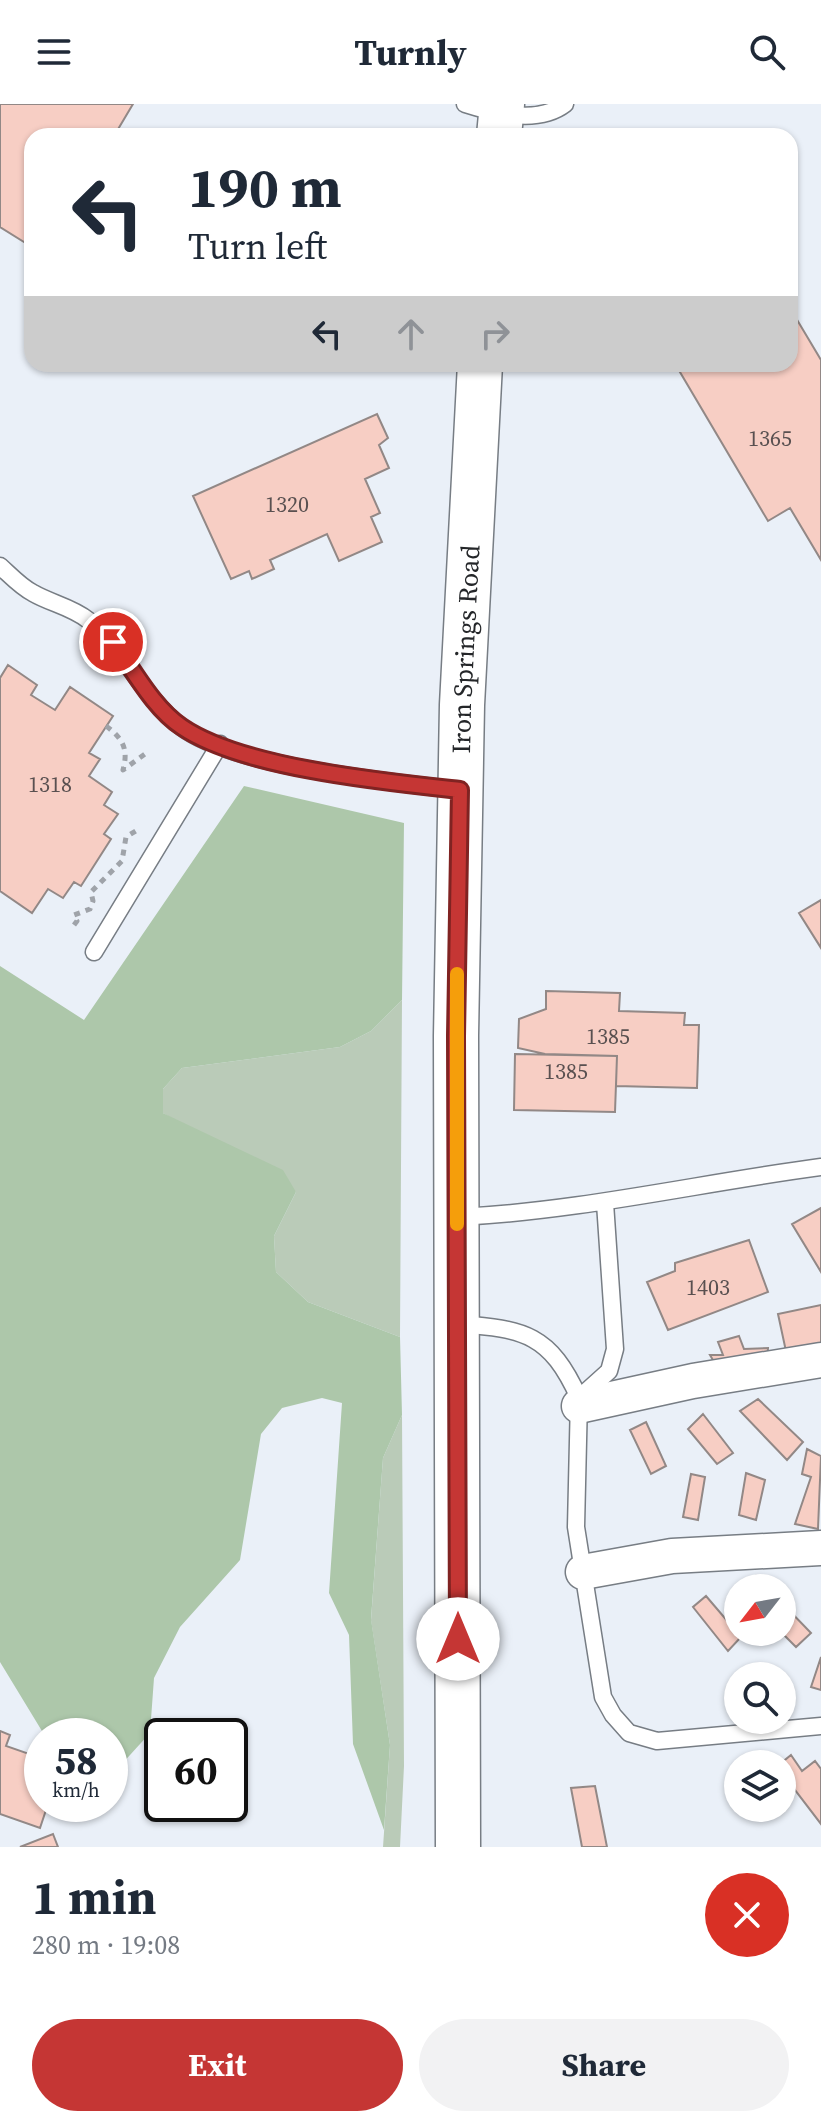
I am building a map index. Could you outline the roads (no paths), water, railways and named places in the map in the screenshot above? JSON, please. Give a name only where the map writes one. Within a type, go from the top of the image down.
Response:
[{"type":"main road","name":"Iron Springs Road","points":[[458,1847],[460,790],[480,372]]},
{"type":"street","points":[[579,1402],[821,1360]]},
{"type":"street","points":[[583,1572],[672,1556],[821,1548]]},
{"type":"lane","points":[[492,115],[551,112],[565,104]]},
{"type":"lane","points":[[0,566],[30,592],[83,617],[113,642],[180,726],[263,760],[460,790]]},
{"type":"lane","points":[[94,952],[220,744]]},
{"type":"lane","points":[[457,1217],[605,1203],[706,1182],[821,1167]]},
{"type":"lane","points":[[579,1402],[609,1371],[615,1349],[605,1203]]},
{"type":"lane","points":[[458,1324],[509,1328],[546,1346],[561,1361],[579,1402],[576,1527],[603,1697],[629,1733],[657,1741],[821,1726]]}]
